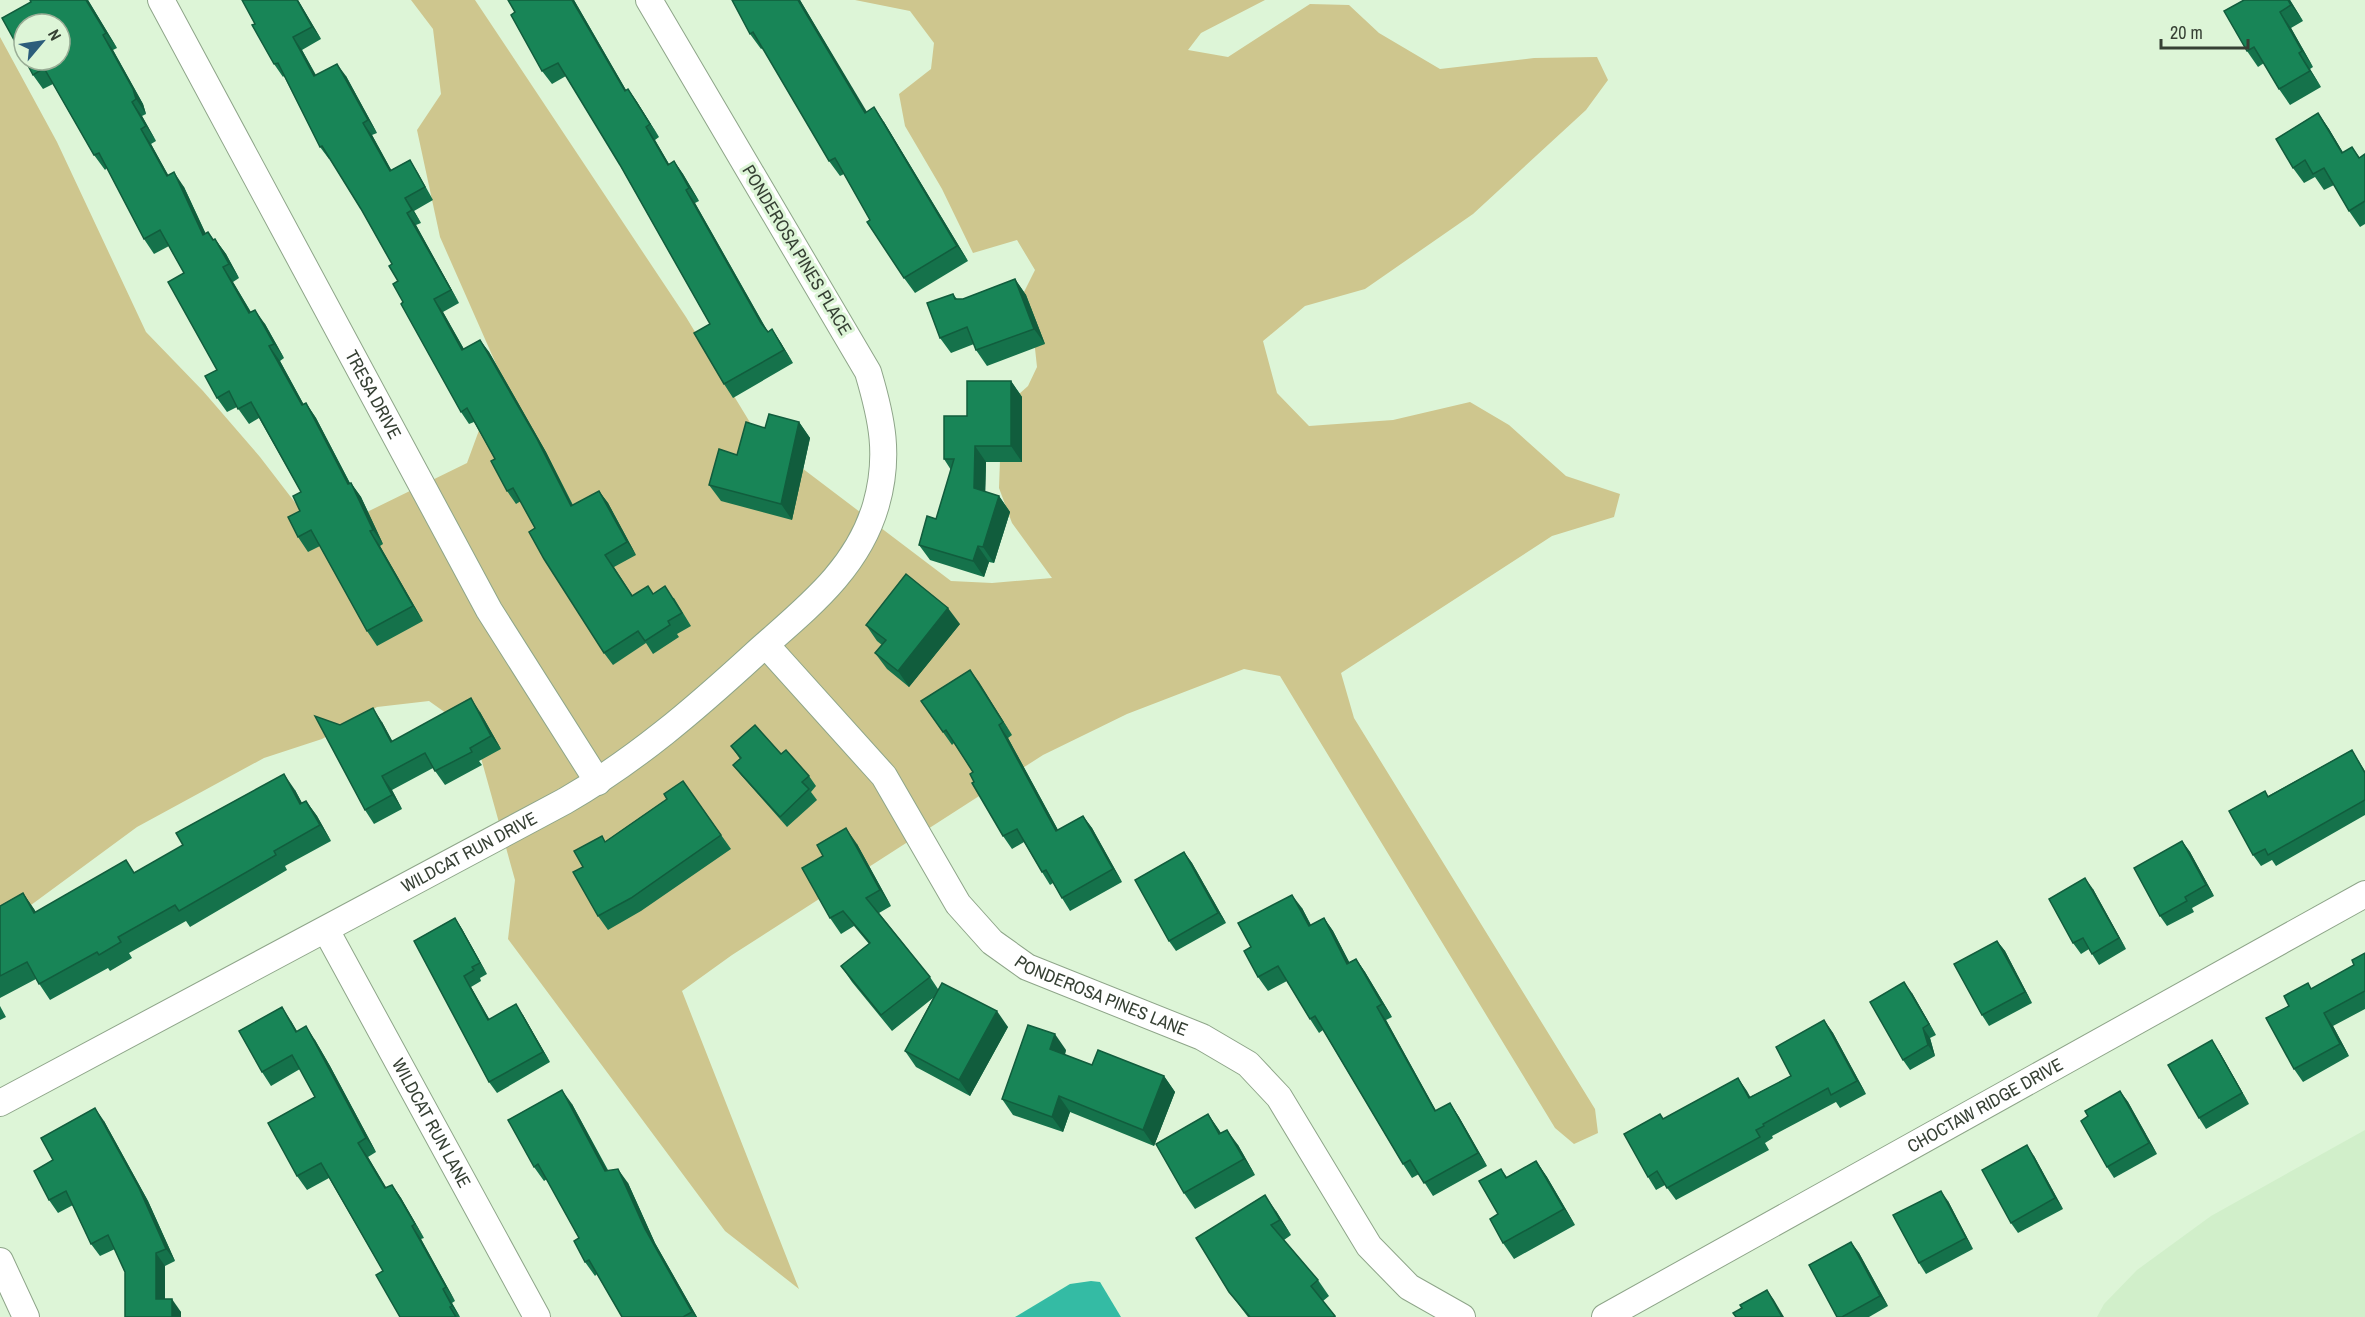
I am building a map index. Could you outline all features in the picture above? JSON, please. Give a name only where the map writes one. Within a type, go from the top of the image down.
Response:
[{"type":"street","name":"TRESA DRIVE","points":[[161,0],[489,610],[598,782]]},
{"type":"street","name":"PONDEROSA PINES PLACE","points":[[649,0],[868,372],[883,422],[884,444],[882,476],[872,517]]},
{"type":"street","name":"WILDCAT RUN DRIVE","points":[[0,1103],[598,782],[667,733],[831,586],[863,541],[872,517]]},
{"type":"street","name":"PONDEROSA PINES LANE","points":[[766,645],[884,776],[958,904],[992,942],[1027,967],[1202,1037],[1248,1064],[1279,1097],[1370,1246],[1409,1287],[1462,1317]]},
{"type":"street","name":"CHOCTAW RIDGE DRIVE","points":[[1605,1317],[2365,894]]},
{"type":"street","name":"WILDCAT RUN LANE","points":[[326,930],[537,1317]]},
{"type":"street","points":[[0,1261],[26,1317]]},
{"type":"shaded area","points":[[411,0],[475,0],[686,317],[757,434],[951,581],[992,583],[1052,578],[1012,523],[999,488],[1001,432],[1010,402],[1028,386],[1037,367],[1032,321],[1024,292],[1035,270],[1017,240],[973,253],[942,189],[905,126],[899,94],[931,69],[934,43],[910,11],[855,0],[1265,0],[1201,33],[1188,50],[1228,57],[1310,4],[1349,5],[1379,33],[1440,69],[1534,58],[1597,57],[1608,80],[1586,110],[1473,214],[1365,289],[1305,306],[1263,341],[1277,393],[1309,426],[1393,420],[1470,402],[1509,425],[1566,476],[1620,494],[1614,517],[1552,536],[1341,673],[1354,718],[1595,1109],[1598,1133],[1574,1144],[1555,1128],[1280,676],[1244,669],[1127,714],[1043,755],[732,955],[682,991],[799,1289],[725,1231],[508,939],[515,880],[474,733],[429,701],[377,707],[322,739],[264,758],[137,827],[31,905],[0,917],[0,37],[12,59],[12,72],[19,72],[57,142],[146,332],[203,391],[260,457],[320,535],[467,463],[500,373],[440,237],[417,130],[441,94],[433,29]]},
{"type":"shaded area","points":[[2365,1130],[2365,1317],[2097,1317],[2104,1304],[2137,1270],[2211,1216]]},
{"type":"water","points":[[1100,1282],[1121,1317],[1015,1317],[1070,1284]]},
{"type":"building","points":[[30,0],[86,0],[106,33],[103,35],[133,89],[136,99],[132,102],[146,126],[141,129],[167,176],[174,172],[203,235],[208,232],[213,240],[215,239],[229,264],[223,267],[249,313],[255,310],[274,344],[269,346],[302,405],[306,403],[348,484],[351,483],[373,530],[370,531],[413,606],[367,631],[311,530],[298,537],[288,517],[300,511],[293,496],[301,492],[251,402],[238,409],[229,391],[217,398],[205,376],[217,370],[168,282],[184,273],[160,230],[144,239],[99,153],[94,155],[46,72],[72,72],[72,12],[13,12],[31,2]]},
{"type":"building","points":[[242,0],[297,0],[312,27],[293,37],[314,76],[337,64],[368,120],[363,123],[390,171],[410,160],[425,187],[405,198],[412,210],[407,213],[451,290],[434,299],[462,350],[480,340],[537,439],[571,506],[599,491],[627,542],[605,555],[632,596],[648,586],[653,594],[665,586],[682,613],[668,621],[670,625],[645,641],[638,631],[604,653],[544,559],[529,532],[535,528],[513,488],[507,491],[491,461],[495,459],[467,408],[461,412],[401,304],[403,302],[393,284],[398,281],[389,266],[392,264],[361,209],[322,146],[320,147],[278,63],[274,64],[252,25],[255,24]]},
{"type":"building","points":[[508,0],[572,0],[625,91],[628,89],[650,124],[646,127],[668,165],[674,161],[689,188],[686,190],[761,323],[768,332],[772,329],[784,350],[724,384],[694,333],[710,324],[620,165],[558,63],[542,71],[511,15],[515,12]]},
{"type":"building","points":[[732,0],[798,0],[865,113],[874,107],[957,246],[904,278],[867,222],[870,220],[835,158],[829,161],[753,32],[750,34]]},
{"type":"building","points":[[2244,0],[2288,0],[2291,5],[2280,12],[2302,51],[2299,53],[2310,71],[2279,89],[2254,47],[2247,51],[2224,11]]},
{"type":"building","points":[[12,12],[12,36],[2,18]]},
{"type":"building","points":[[2318,113],[2342,153],[2352,147],[2359,158],[2365,154],[2365,201],[2349,211],[2324,168],[2313,174],[2305,160],[2293,168],[2276,139]]},
{"type":"building","points":[[1015,279],[1034,329],[976,350],[967,327],[940,338],[927,303],[953,294],[955,299],[963,299]]},
{"type":"building","points":[[967,381],[1011,381],[1011,446],[975,446],[974,488],[999,496],[983,547],[978,546],[973,561],[919,545],[927,516],[936,519],[954,459],[944,459],[944,416],[967,416]]},
{"type":"building","points":[[769,414],[799,422],[781,504],[709,485],[719,449],[737,455],[746,422],[765,428]]},
{"type":"building","points":[[906,574],[948,608],[898,671],[875,653],[886,640],[866,625]]},
{"type":"building","points":[[970,670],[1003,722],[999,725],[1056,831],[1083,816],[1113,869],[1062,898],[1046,870],[1042,872],[1017,829],[1003,836],[972,783],[974,782],[970,774],[973,772],[946,730],[943,732],[921,701]]},
{"type":"building","points":[[471,698],[491,736],[470,748],[472,752],[435,771],[425,753],[382,776],[392,795],[365,810],[315,716],[340,725],[373,708],[391,742]]},
{"type":"building","points":[[755,725],[781,754],[786,750],[809,776],[802,782],[809,789],[780,817],[733,765],[741,758],[731,746]]},
{"type":"building","points":[[2352,750],[2365,773],[2365,800],[2268,855],[2265,849],[2253,855],[2229,811],[2265,791],[2268,797]]},
{"type":"building","points":[[284,774],[300,804],[306,801],[320,825],[274,851],[276,855],[179,911],[175,905],[118,937],[121,942],[99,955],[97,952],[39,984],[27,962],[0,976],[0,906],[23,893],[34,913],[126,860],[134,873],[183,845],[176,833]]},
{"type":"building","points":[[683,781],[721,835],[631,898],[598,916],[573,872],[583,867],[574,851],[602,836],[605,842],[667,799],[664,794]]},
{"type":"building","points":[[846,828],[880,890],[866,898],[930,977],[881,1015],[841,966],[870,943],[843,911],[830,918],[802,868],[823,856],[817,845]]},
{"type":"building","points":[[2182,841],[2206,885],[2185,897],[2187,901],[2160,916],[2134,868]]},
{"type":"building","points":[[1184,852],[1218,913],[1169,941],[1135,880]]},
{"type":"building","points":[[2085,878],[2119,938],[2092,954],[2083,938],[2073,943],[2049,899]]},
{"type":"building","points":[[1292,895],[1309,926],[1324,918],[1347,964],[1356,959],[1382,1004],[1377,1007],[1435,1111],[1450,1103],[1478,1153],[1424,1183],[1410,1160],[1403,1164],[1315,1016],[1310,1019],[1278,966],[1258,977],[1244,951],[1251,947],[1238,923]]},
{"type":"building","points":[[455,918],[480,963],[472,967],[474,970],[464,976],[488,1020],[516,1004],[543,1052],[489,1082],[414,941]]},
{"type":"building","points":[[1997,941],[2025,992],[1982,1015],[1954,964]]},
{"type":"building","points":[[2365,953],[2365,991],[2324,1013],[2340,1044],[2294,1069],[2266,1018],[2289,1006],[2284,996],[2308,983],[2311,989],[2354,965],[2352,960]]},
{"type":"building","points":[[1904,982],[1929,1024],[1923,1028],[1928,1045],[1903,1060],[1870,1002]]},
{"type":"building","points":[[942,983],[997,1011],[959,1080],[905,1051]]},
{"type":"building","points":[[282,1007],[296,1032],[306,1026],[366,1138],[358,1143],[385,1188],[392,1185],[415,1224],[412,1226],[446,1287],[443,1289],[456,1317],[400,1317],[376,1275],[383,1271],[321,1163],[297,1176],[268,1123],[315,1097],[292,1055],[262,1072],[239,1031]]},
{"type":"building","points":[[1824,1020],[1857,1081],[1831,1095],[1828,1088],[1763,1124],[1764,1126],[1756,1130],[1760,1137],[1667,1188],[1657,1171],[1648,1177],[1624,1134],[1660,1114],[1663,1119],[1738,1078],[1749,1098],[1791,1076],[1776,1047]]},
{"type":"building","points":[[1028,1025],[1055,1034],[1050,1049],[1092,1065],[1098,1050],[1164,1076],[1143,1130],[1059,1096],[1052,1117],[1002,1099]]},
{"type":"building","points":[[2212,1040],[2242,1093],[2199,1118],[2168,1065]]},
{"type":"building","points":[[562,1090],[605,1171],[618,1169],[645,1229],[692,1312],[683,1317],[622,1317],[589,1260],[585,1262],[574,1241],[579,1238],[538,1164],[534,1167],[508,1120]]},
{"type":"building","points":[[2120,1091],[2149,1143],[2107,1167],[2081,1121],[2088,1116],[2085,1111]]},
{"type":"building","points":[[95,1108],[139,1188],[166,1249],[156,1253],[156,1299],[172,1299],[172,1317],[125,1317],[125,1272],[108,1235],[91,1244],[66,1191],[49,1200],[34,1171],[53,1160],[41,1138]]},
{"type":"building","points":[[1208,1114],[1219,1134],[1227,1130],[1244,1159],[1184,1193],[1156,1144]]},
{"type":"building","points":[[2027,1145],[2055,1198],[2011,1223],[1982,1170]]},
{"type":"building","points":[[1536,1161],[1564,1209],[1503,1243],[1490,1219],[1498,1214],[1479,1181],[1501,1169],[1506,1178]]},
{"type":"building","points":[[1941,1191],[1966,1238],[1919,1263],[1893,1215]]},
{"type":"building","points":[[1265,1195],[1280,1220],[1271,1225],[1318,1280],[1311,1286],[1335,1316],[1250,1317],[1229,1292],[1196,1238]]},
{"type":"building","points":[[1851,1242],[1880,1296],[1842,1317],[1837,1317],[1809,1265]]},
{"type":"building","points":[[1767,1290],[1782,1317],[1736,1317],[1733,1313],[1742,1308],[1740,1305]]}]
